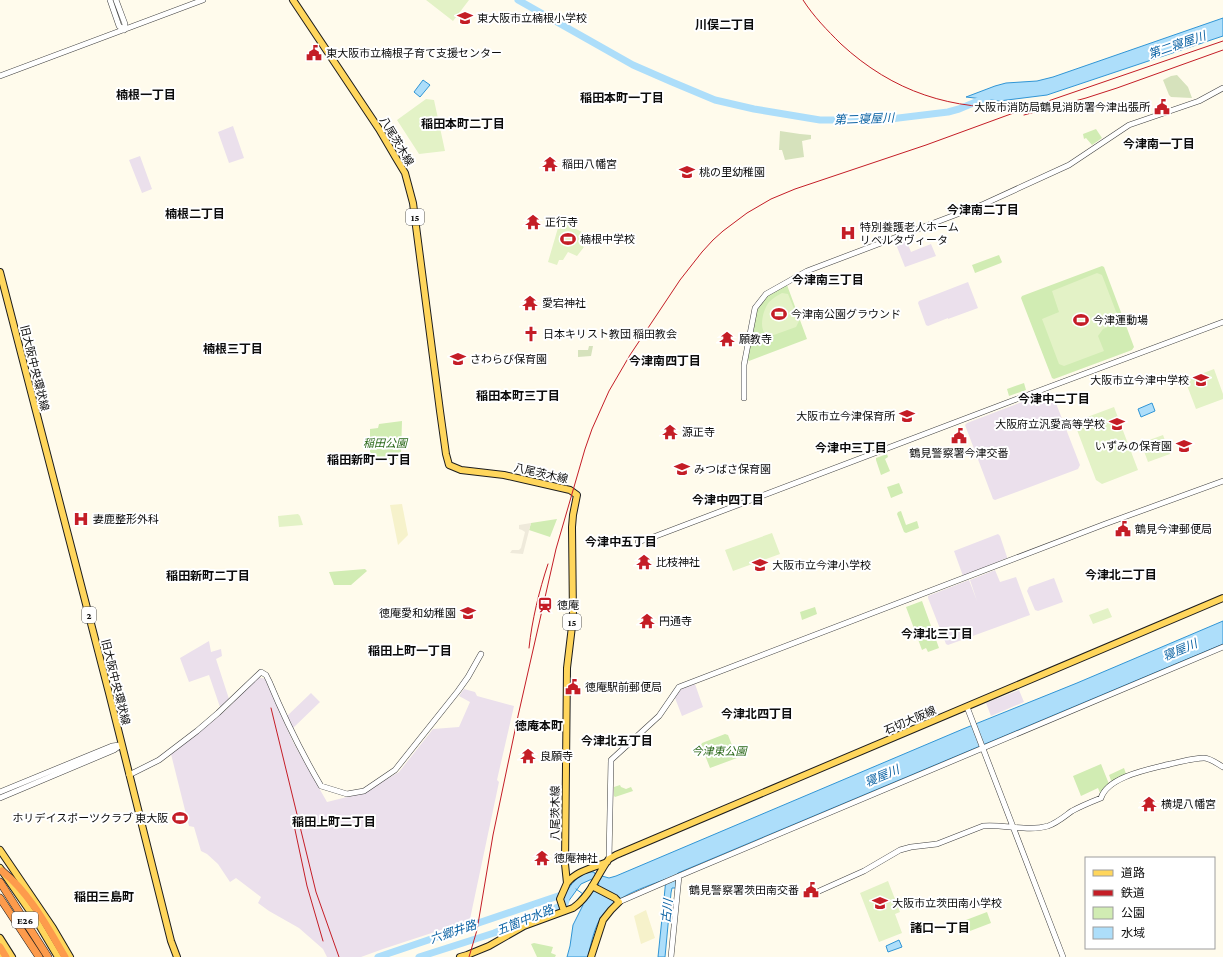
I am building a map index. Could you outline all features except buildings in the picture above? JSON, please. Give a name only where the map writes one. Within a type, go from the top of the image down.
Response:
[{"type":"highway","points":[[1,870],[21,889],[65,957]]},
{"type":"highway","name":"E26","points":[[0,882],[48,957]]},
{"type":"highway","name":"E26","points":[[0,898],[39,957]]},
{"type":"highway","points":[[0,947],[6,957]]},
{"type":"main road","name":"八尾茨木線","points":[[293,0],[379,129],[405,173],[413,203],[440,411],[449,465],[461,470],[504,475],[570,490],[577,495],[572,527],[572,618],[567,668],[565,864],[567,882],[563,891],[562,905]]},
{"type":"main road","name":"旧大阪中央環状線","points":[[0,272],[2,289],[177,957]]},
{"type":"main road","name":"石切大阪線","points":[[567,882],[580,872],[616,855],[1223,598]]},
{"type":"main road","points":[[0,850],[44,915],[70,957]]},
{"type":"main road","points":[[460,957],[488,946],[562,905],[570,909],[580,902],[593,886],[608,860]]},
{"type":"main road","points":[[1,870],[36,920],[58,957]]},
{"type":"main road","points":[[591,957],[603,920],[619,902],[615,898],[593,886]]},
{"type":"main road","points":[[0,938],[12,957]]},
{"type":"street","points":[[110,0],[119,26],[124,30]]},
{"type":"street","points":[[116,0],[124,24],[124,30]]},
{"type":"street","points":[[0,76],[203,0]]},
{"type":"street","points":[[744,398],[744,365],[755,308],[766,294],[807,271],[984,204],[1070,165],[1129,125],[1199,101],[1223,88]]},
{"type":"street","points":[[638,542],[1223,322]]},
{"type":"street","points":[[608,860],[611,760],[659,716],[679,687],[1104,524],[1223,481]]},
{"type":"street","points":[[619,902],[982,747],[1223,647]]},
{"type":"street","points":[[129,775],[159,760],[197,731],[261,672],[266,675],[298,746],[321,786],[347,794],[364,790],[395,770],[458,691],[481,654]]},
{"type":"street","points":[[967,707],[1063,957]]},
{"type":"street","points":[[0,792],[112,746],[121,745]]},
{"type":"street","points":[[0,798],[114,750],[121,745]]},
{"type":"street","points":[[817,892],[856,875],[905,848],[937,844],[983,826],[1041,827],[1051,825],[1078,808],[1101,798],[1102,794],[1112,785],[1134,773],[1203,758],[1223,767]]},
{"type":"street","points":[[671,957],[678,876]]},
{"type":"shaded area","points":[[233,126],[244,158],[229,163],[218,132]]},
{"type":"shaded area","points":[[140,156],[152,189],[142,193],[129,160]]},
{"type":"shaded area","points":[[905,237],[911,252],[931,244],[936,256],[905,267],[895,242],[896,240]]},
{"type":"shaded area","points":[[968,282],[978,308],[928,326],[926,325],[918,303],[919,301]]},
{"type":"shaded area","points":[[1048,392],[1052,393],[1080,465],[1078,469],[995,500],[993,499],[965,425]]},
{"type":"shaded area","points":[[402,504],[408,535],[398,545],[390,505]]},
{"type":"shaded area","points":[[531,523],[523,554],[510,553],[512,550],[519,550],[521,548],[525,532],[519,529],[519,525]]},
{"type":"shaded area","points":[[998,534],[1007,558],[963,576],[954,551]]},
{"type":"shaded area","points":[[995,570],[1000,582],[1016,577],[1030,615],[948,645],[946,644],[928,596],[969,580],[977,601],[970,580]]},
{"type":"shaded area","points":[[1054,578],[1063,602],[1038,611],[1035,610],[1027,591],[1029,587]]},
{"type":"shaded area","points":[[209,641],[211,652],[221,649],[222,656],[216,659],[229,699],[220,707],[209,675],[189,682],[180,658]]},
{"type":"shaded area","points":[[258,677],[265,679],[293,742],[327,802],[363,793],[399,772],[433,729],[459,727],[470,702],[459,696],[464,689],[475,692],[477,696],[514,706],[497,780],[499,782],[470,919],[361,957],[327,957],[323,949],[299,928],[258,903],[261,897],[236,878],[230,882],[218,864],[207,854],[201,851],[194,827],[189,826],[171,754],[226,710]]},
{"type":"shaded area","points":[[695,684],[703,707],[682,716],[675,698],[681,689]]},
{"type":"shaded area","points":[[1019,690],[1024,702],[991,716],[986,703]]},
{"type":"shaded area","points":[[311,693],[320,702],[292,729],[286,717]]},
{"type":"shaded area","points":[[646,910],[655,938],[641,944],[634,916]]},
{"type":"green space","points":[[426,0],[469,0],[453,21]]},
{"type":"green space","points":[[1177,75],[1188,87],[1192,98],[1171,97],[1169,95],[1163,80]]},
{"type":"green space","points":[[426,99],[434,100],[445,151],[419,154],[397,120]]},
{"type":"green space","points":[[1096,129],[1102,138],[1092,145],[1086,138],[1084,139],[1083,134]]},
{"type":"green space","points":[[780,131],[811,135],[811,139],[802,141],[804,157],[785,160],[782,150],[779,150]]},
{"type":"green space","name":"楠根中学校","points":[[560,221],[584,233],[579,244],[584,247],[577,256],[568,252],[563,260],[559,260],[557,265],[548,262]]},
{"type":"green space","points":[[999,255],[1002,262],[1001,263],[975,273],[972,265]]},
{"type":"green space","points":[[1102,266],[1104,267],[1134,347],[1132,350],[1054,379],[1052,378],[1021,298],[1022,296]]},
{"type":"green space","name":"今津運動場","points":[[1097,273],[1102,275],[1120,322],[1103,329],[1098,336],[1104,351],[1064,366],[1059,364],[1042,319],[1059,312],[1052,291]]},
{"type":"green space","points":[[787,285],[807,339],[749,361],[747,359],[757,308],[767,296]]},
{"type":"green space","name":"今津南公園グラウンド","points":[[782,293],[788,294],[799,321],[796,327],[771,336],[766,335],[762,327],[765,310],[769,302]]},
{"type":"green space","points":[[589,346],[593,346],[591,356],[578,357],[578,350],[588,350]]},
{"type":"green space","points":[[1214,369],[1223,394],[1223,399],[1196,409],[1185,380]]},
{"type":"green space","points":[[1024,383],[1026,390],[1009,396],[1007,389]]},
{"type":"green space","points":[[1114,407],[1138,470],[1102,484],[1096,480],[1074,422]]},
{"type":"green space","name":"稲田公園","points":[[402,421],[401,453],[397,454],[397,459],[370,460],[370,429],[378,428],[379,424]]},
{"type":"green space","points":[[1163,435],[1170,454],[1148,462],[1141,443]]},
{"type":"green space","points":[[887,454],[888,457],[885,459],[890,471],[881,475],[876,458]]},
{"type":"green space","points":[[899,483],[903,493],[891,498],[887,487]]},
{"type":"green space","points":[[901,511],[906,525],[917,521],[919,528],[906,533],[904,532],[897,514]]},
{"type":"green space","points":[[298,514],[303,525],[279,527],[278,516]]},
{"type":"green space","points":[[557,519],[550,537],[529,530],[531,523]]},
{"type":"green space","points":[[772,533],[780,554],[733,571],[725,550]]},
{"type":"green space","points":[[365,569],[367,571],[351,585],[334,585],[329,572]]},
{"type":"green space","points":[[922,601],[939,648],[928,652],[926,648],[922,650],[906,607]]},
{"type":"green space","points":[[815,607],[817,614],[802,620],[800,612]]},
{"type":"green space","points":[[1108,608],[1112,617],[1093,624],[1089,615]]},
{"type":"green space","name":"今津東公園","points":[[725,734],[728,735],[737,758],[710,768],[701,745],[702,743]]},
{"type":"green space","points":[[1101,764],[1109,784],[1100,793],[1098,788],[1081,796],[1073,776]]},
{"type":"green space","points":[[1124,768],[1126,774],[1112,783],[1109,775]]},
{"type":"green space","points":[[620,785],[626,789],[631,787],[633,791],[615,797],[614,787]]},
{"type":"green space","points":[[888,881],[900,912],[895,914],[902,933],[879,942],[860,893]]},
{"type":"green space","points":[[987,912],[991,923],[970,931],[966,920]]},
{"type":"green space","points":[[534,943],[553,947],[551,953],[556,955],[555,957],[537,957],[531,944]]},
{"type":"water","points":[[1223,18],[1223,36],[1047,95],[999,101],[966,97],[1006,83],[1037,81],[1053,77]]},
{"type":"water","points":[[423,80],[430,85],[420,97],[414,92]]},
{"type":"water","points":[[1152,403],[1155,411],[1141,417],[1138,409]]},
{"type":"water","points":[[1223,621],[1223,644],[678,873],[676,875],[676,888],[672,888],[671,893],[665,957],[658,957],[666,879],[624,897],[607,910],[600,919],[594,933],[588,957],[567,957],[573,925],[583,905],[577,900],[587,888],[593,892],[599,884],[592,879],[581,884],[565,906],[565,895],[572,883],[577,878],[589,872],[594,872],[595,874],[609,878],[616,876]]},
{"type":"water","points":[[899,940],[902,947],[888,952],[886,946]]},
{"type":"waterway","name":"第二寝屋川","points":[[518,0],[633,65],[715,100],[754,109],[820,120],[882,120],[948,112],[990,96]]},
{"type":"waterway","points":[[576,889],[583,894]]},
{"type":"waterway","name":"六郷井路","points":[[378,957],[567,893]]},
{"type":"waterway","name":"五箇中水路","points":[[419,957],[494,933],[565,904],[566,901]]},
{"type":"railway","points":[[803,0],[816,18],[841,44],[881,75],[903,86],[925,95],[972,106],[1022,107]]},
{"type":"railway","points":[[469,957],[477,930],[493,835],[518,716],[556,549],[585,449],[609,391],[630,355],[680,280],[702,252],[723,231],[747,213],[771,199],[795,189],[926,145],[1019,111],[1223,41]]},
{"type":"railway","points":[[1024,115],[1117,88],[1223,50]]},
{"type":"railway","points":[[529,648],[536,606],[548,564]]},
{"type":"railway","points":[[271,708],[316,892],[339,957]]},
{"type":"railway","points":[[294,825],[307,886],[323,941]]},
{"type":"place","name":"東大阪市立楠根小学校","points":[[465,18]]},
{"type":"place","name":"東大阪市立楠根子育て支援センター","points":[[314,53]]},
{"type":"place","name":"大阪市消防局鶴見消防署今津出張所","points":[[1162,107]]},
{"type":"place","name":"稲田八幡宮","points":[[550,164]]},
{"type":"place","name":"桃の里幼稚園","points":[[687,172]]},
{"type":"place","name":"正行寺","points":[[533,222]]},
{"type":"place","name":"特別養護老人ホーム リベルタヴィータ","points":[[848,233]]},
{"type":"place","name":"楠根中学校","points":[[568,239]]},
{"type":"place","name":"愛宕神社","points":[[530,303]]},
{"type":"place","name":"今津南公園グラウンド","points":[[779,314]]},
{"type":"place","name":"今津運動場","points":[[1081,320]]},
{"type":"place","name":"日本キリスト教団 稲田教会","points":[[531,334]]},
{"type":"place","name":"願教寺","points":[[727,339]]},
{"type":"place","name":"さわらび保育園","points":[[458,359]]},
{"type":"place","name":"大阪市立今津中学校","points":[[1201,380]]},
{"type":"place","name":"大阪市立今津保育所","points":[[907,416]]},
{"type":"place","name":"大阪府立汎愛高等学校","points":[[1117,424]]},
{"type":"place","name":"源正寺","points":[[670,432]]},
{"type":"place","name":"鶴見警察署今津交番","points":[[959,436]]},
{"type":"place","name":"いずみの保育園","points":[[1184,446]]},
{"type":"place","name":"みつばさ保育園","points":[[682,469]]},
{"type":"place","name":"妻鹿整形外科","points":[[81,519]]},
{"type":"place","name":"鶴見今津郵便局","points":[[1123,529]]},
{"type":"place","name":"比枝神社","points":[[644,562]]},
{"type":"place","name":"大阪市立今津小学校","points":[[760,565]]},
{"type":"place","name":"徳庵","points":[[545,605]]},
{"type":"place","name":"徳庵愛和幼稚園","points":[[468,613]]},
{"type":"place","name":"円通寺","points":[[647,621]]},
{"type":"place","name":"徳庵駅前郵便局","points":[[573,687]]},
{"type":"place","name":"良願寺","points":[[528,756]]},
{"type":"place","name":"横堤八幡宮","points":[[1149,804]]},
{"type":"place","name":"ホリデイスポーツクラブ 東大阪","points":[[180,818]]},
{"type":"place","name":"徳庵神社","points":[[542,858]]},
{"type":"place","name":"鶴見警察署茨田南交番","points":[[811,890]]},
{"type":"place","name":"大阪市立茨田南小学校","points":[[880,903]]},
{"type":"district","name":"川俣二丁目","points":[[725,25]]},
{"type":"district","name":"楠根一丁目","points":[[146,95]]},
{"type":"district","name":"稲田本町一丁目","points":[[622,98]]},
{"type":"district","name":"稲田本町二丁目","points":[[463,124]]},
{"type":"district","name":"今津南一丁目","points":[[1159,144]]},
{"type":"district","name":"今津南二丁目","points":[[983,210]]},
{"type":"district","name":"楠根二丁目","points":[[195,214]]},
{"type":"district","name":"今津南三丁目","points":[[828,280]]},
{"type":"district","name":"楠根三丁目","points":[[233,349]]},
{"type":"district","name":"今津南四丁目","points":[[665,361]]},
{"type":"district","name":"稲田本町三丁目","points":[[518,396]]},
{"type":"district","name":"今津中二丁目","points":[[1054,399]]},
{"type":"district","name":"今津中三丁目","points":[[851,448]]},
{"type":"district","name":"稲田新町一丁目","points":[[369,460]]},
{"type":"district","name":"今津中四丁目","points":[[728,500]]},
{"type":"district","name":"今津中五丁目","points":[[621,542]]},
{"type":"district","name":"今津北二丁目","points":[[1121,575]]},
{"type":"district","name":"稲田新町二丁目","points":[[208,576]]},
{"type":"district","name":"今津北三丁目","points":[[937,634]]},
{"type":"district","name":"稲田上町一丁目","points":[[410,651]]},
{"type":"district","name":"今津北四丁目","points":[[757,714]]},
{"type":"district","name":"徳庵本町","points":[[539,726]]},
{"type":"district","name":"今津北五丁目","points":[[617,741]]},
{"type":"district","name":"稲田上町二丁目","points":[[334,822]]},
{"type":"district","name":"稲田三島町","points":[[104,897]]},
{"type":"district","name":"諸口一丁目","points":[[940,928]]},
{"type":"water label","name":"寝屋川","points":[[1180,650]]},
{"type":"water label","name":"寝屋川","points":[[882,776]]},
{"type":"water label","name":"古川","points":[[667,911]]}]
